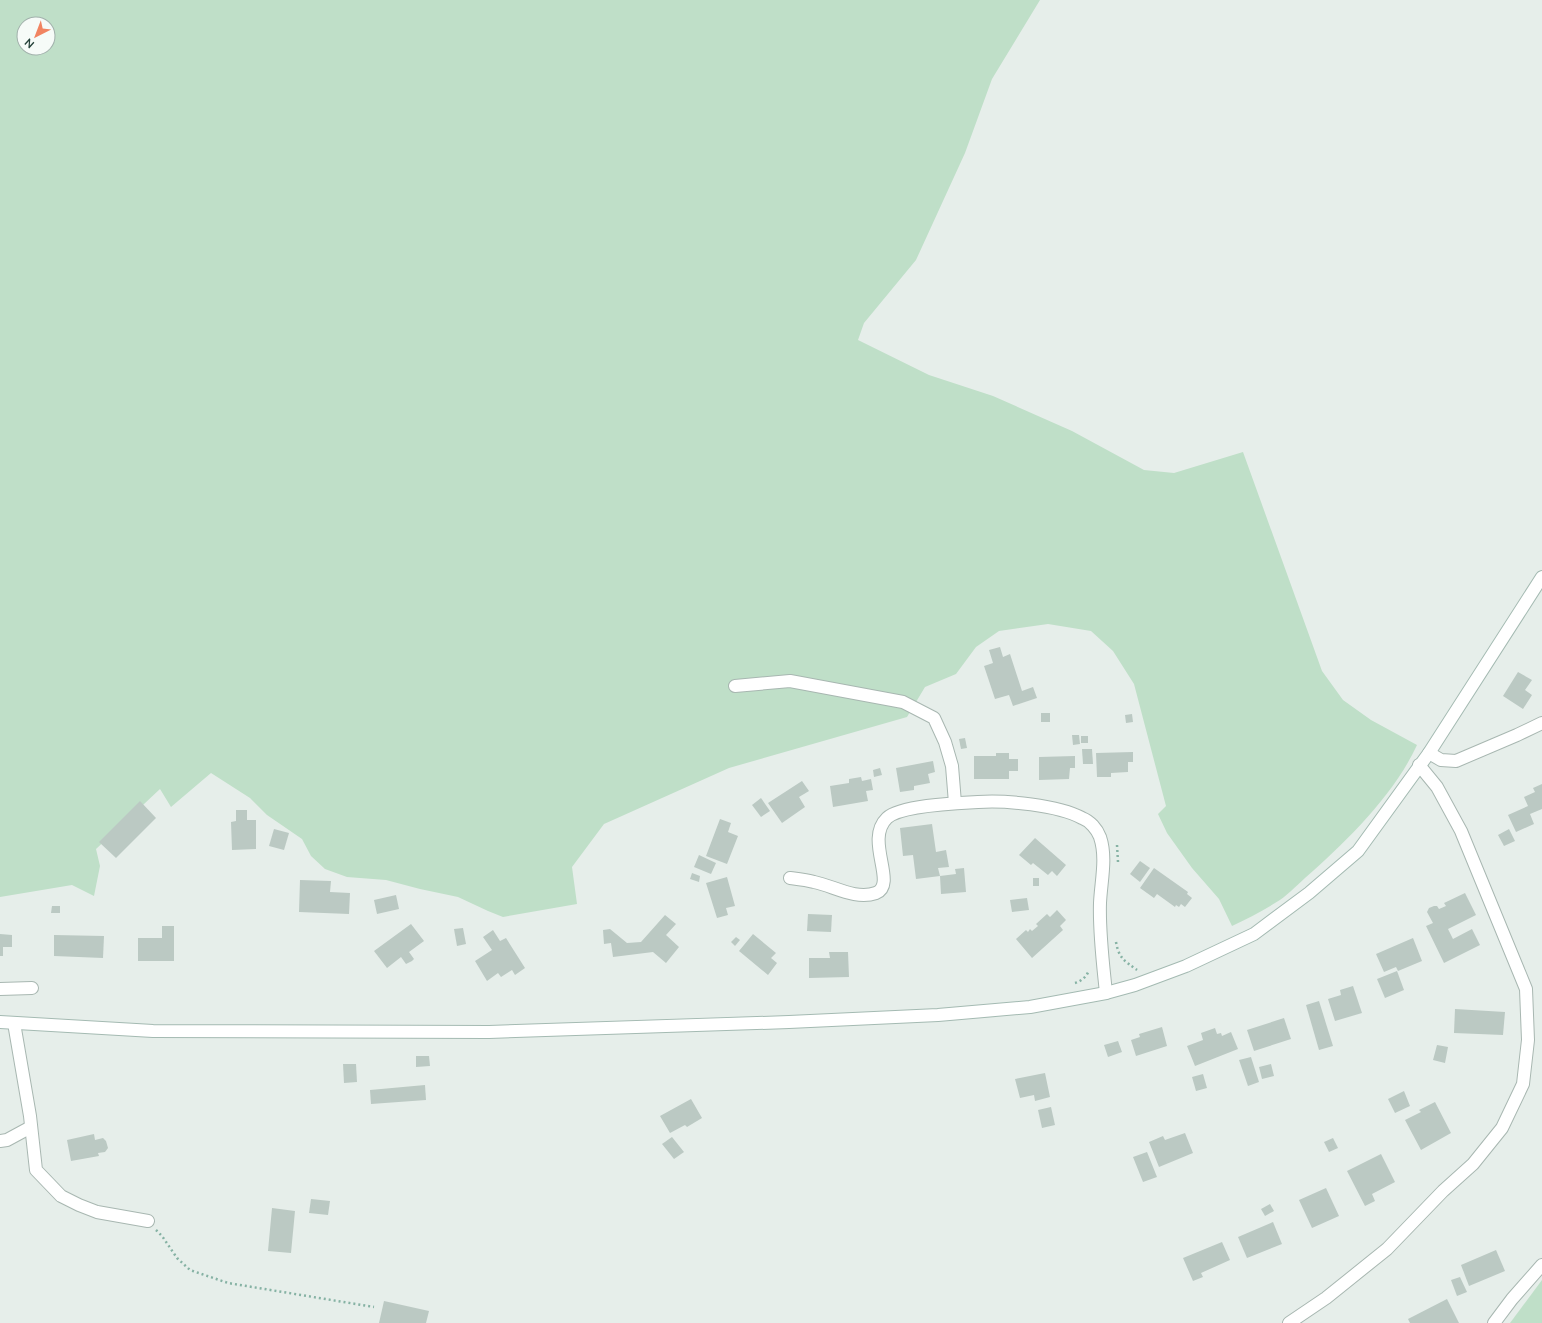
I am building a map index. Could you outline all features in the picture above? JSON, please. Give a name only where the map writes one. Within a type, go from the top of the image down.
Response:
[{"type":"street","points":[[0,1022],[153,1031],[489,1032],[789,1022],[938,1015],[1030,1007],[1106,993],[1156,978],[1207,957],[1254,934],[1309,892],[1358,851],[1428,753],[1542,577]]},
{"type":"street","points":[[735,686],[790,681],[903,702],[934,718],[945,742],[952,766],[955,803]]},
{"type":"street","points":[[1428,753],[1442,760],[1456,761],[1542,723]]},
{"type":"street","points":[[1289,1323],[1326,1298],[1387,1249],[1443,1191],[1473,1164],[1502,1128],[1523,1084],[1528,1040],[1526,989],[1461,831],[1437,787],[1419,765]]},
{"type":"street","points":[[790,878],[814,882],[852,894],[870,894],[878,892],[885,879],[878,837],[881,826],[888,817],[898,811],[955,803],[990,801],[1038,806],[1060,810],[1082,817],[1092,824],[1100,836],[1104,853],[1100,902],[1102,951],[1106,993]]},
{"type":"street","points":[[0,989],[32,988]]},
{"type":"street","points":[[14,1023],[30,1116],[36,1170],[60,1196],[97,1212],[148,1221]]},
{"type":"street","points":[[0,1142],[7,1140],[31,1127]]},
{"type":"street","points":[[1494,1323],[1512,1299],[1542,1265]]},
{"type":"path","points":[[1117,844],[1119,857],[1118,868]]},
{"type":"path","points":[[1116,940],[1118,953],[1124,960],[1138,971],[1156,978]]},
{"type":"path","points":[[1074,984],[1087,975],[1090,964]]},
{"type":"path","points":[[148,1221],[162,1236],[177,1258],[190,1270],[228,1283],[374,1307]]},
{"type":"green space","points":[[0,0],[1040,0],[992,79],[965,153],[916,260],[864,323],[858,340],[929,375],[993,396],[1072,431],[1144,470],[1174,473],[1243,452],[1322,671],[1343,700],[1371,720],[1417,745],[1396,782],[1368,817],[1337,849],[1283,898],[1232,926],[1219,899],[1192,868],[1167,833],[1158,814],[1166,806],[1134,684],[1113,651],[1091,631],[1048,624],[999,631],[976,647],[956,674],[925,687],[907,717],[729,768],[604,824],[572,867],[577,904],[503,917],[458,897],[386,880],[347,877],[325,869],[311,856],[302,839],[267,815],[250,798],[211,773],[171,807],[160,789],[96,849],[100,866],[94,896],[72,885],[0,897]]},
{"type":"green space","points":[[1542,1280],[1542,1323],[1510,1323]]},
{"type":"building","points":[[1000,647],[1003,657],[1010,654],[1022,691],[1033,687],[1037,698],[1013,706],[1009,695],[995,699],[984,666],[993,663],[989,650]]},
{"type":"building","points":[[1518,672],[1532,680],[1525,690],[1532,695],[1523,709],[1503,696]]},
{"type":"building","points":[[1041,713],[1050,713],[1050,722],[1041,722]]},
{"type":"building","points":[[1132,714],[1133,722],[1126,723],[1125,715]]},
{"type":"building","points":[[1072,735],[1079,735],[1080,744],[1073,745]]},
{"type":"building","points":[[1081,736],[1088,736],[1088,743],[1081,743]]},
{"type":"building","points":[[965,738],[967,748],[961,749],[959,739]]},
{"type":"building","points":[[1082,749],[1092,749],[1093,764],[1083,764]]},
{"type":"building","points":[[1133,752],[1133,762],[1128,762],[1128,772],[1111,773],[1111,777],[1097,777],[1096,753]]},
{"type":"building","points":[[996,753],[1009,753],[1009,759],[1018,759],[1018,771],[1009,771],[1009,779],[974,779],[974,756],[996,756]]},
{"type":"building","points":[[1075,756],[1075,768],[1070,768],[1069,779],[1039,780],[1039,757]]},
{"type":"building","points":[[933,761],[935,772],[928,774],[930,783],[914,786],[914,790],[900,792],[896,768]]},
{"type":"building","points":[[880,768],[882,775],[874,777],[873,770]]},
{"type":"building","points":[[861,777],[862,781],[871,779],[873,790],[866,791],[868,801],[833,807],[830,786],[849,783],[849,779]]},
{"type":"building","points":[[802,781],[809,791],[799,797],[805,807],[782,823],[768,803]]},
{"type":"building","points":[[1542,784],[1542,809],[1530,814],[1534,824],[1516,832],[1508,815],[1528,806],[1524,797],[1535,792],[1533,788]]},
{"type":"building","points":[[761,798],[770,811],[761,817],[752,805]]},
{"type":"building","points":[[140,801],[156,818],[116,858],[99,842]]},
{"type":"building","points":[[236,810],[247,810],[247,820],[256,820],[256,849],[232,850],[231,822],[236,821]]},
{"type":"building","points":[[720,819],[731,823],[728,832],[738,836],[727,864],[706,856]]},
{"type":"building","points":[[932,824],[936,852],[946,850],[949,867],[938,868],[940,876],[916,879],[913,855],[903,856],[900,828]]},
{"type":"building","points":[[274,829],[289,833],[284,850],[269,846]]},
{"type":"building","points":[[1509,829],[1515,841],[1504,846],[1498,835]]},
{"type":"building","points":[[1035,838],[1066,865],[1057,876],[1052,871],[1048,875],[1033,863],[1031,865],[1019,855]]},
{"type":"building","points":[[699,855],[716,863],[711,874],[694,867]]},
{"type":"building","points":[[1140,861],[1150,868],[1140,882],[1130,874]]},
{"type":"building","points":[[964,868],[966,892],[941,894],[940,876],[956,874],[955,869]]},
{"type":"building","points":[[1154,868],[1188,892],[1187,894],[1192,898],[1185,907],[1181,904],[1179,907],[1176,905],[1175,907],[1157,894],[1154,898],[1140,888]]},
{"type":"building","points":[[692,873],[700,876],[699,882],[690,879]]},
{"type":"building","points":[[727,877],[735,906],[726,908],[728,915],[717,918],[706,883]]},
{"type":"building","points":[[1033,878],[1039,878],[1039,886],[1033,886]]},
{"type":"building","points":[[300,880],[331,881],[330,892],[350,893],[349,914],[299,912]]},
{"type":"building","points":[[1465,893],[1476,915],[1448,929],[1453,939],[1472,929],[1480,945],[1444,963],[1426,926],[1433,923],[1427,912],[1429,908],[1434,906],[1437,906],[1439,909],[1446,906],[1444,903]]},
{"type":"building","points":[[396,895],[399,909],[377,914],[374,900]]},
{"type":"building","points":[[1027,898],[1029,910],[1012,912],[1010,900]]},
{"type":"building","points":[[52,906],[60,906],[60,913],[51,913]]},
{"type":"building","points":[[1057,910],[1066,920],[1060,926],[1063,930],[1032,958],[1016,939],[1026,930],[1028,932],[1030,929],[1032,931],[1038,926],[1036,924],[1047,914],[1050,917]]},
{"type":"building","points":[[808,914],[832,915],[831,932],[807,931]]},
{"type":"building","points":[[665,915],[676,924],[666,935],[679,947],[666,963],[653,952],[613,957],[611,943],[604,944],[603,930],[610,929],[627,943],[641,942]]},
{"type":"building","points":[[411,924],[424,941],[409,952],[414,959],[412,961],[406,964],[401,957],[387,968],[374,951]]},
{"type":"building","points":[[162,926],[174,926],[174,961],[138,961],[138,938],[162,938]]},
{"type":"building","points":[[463,928],[466,944],[457,946],[454,929]]},
{"type":"building","points":[[493,930],[500,941],[506,938],[525,968],[515,975],[512,970],[501,977],[498,973],[487,981],[475,961],[492,950],[483,937]]},
{"type":"building","points":[[0,934],[12,935],[12,947],[3,947],[3,956],[0,956]]},
{"type":"building","points":[[753,934],[776,953],[771,958],[777,963],[768,975],[739,951]]},
{"type":"building","points":[[54,935],[104,936],[103,958],[54,956]]},
{"type":"building","points":[[736,937],[740,940],[735,946],[731,942]]},
{"type":"building","points":[[1413,938],[1422,961],[1398,971],[1396,967],[1384,972],[1376,954]]},
{"type":"building","points":[[829,952],[848,952],[849,977],[809,978],[809,958],[830,958]]},
{"type":"building","points":[[1397,971],[1404,990],[1385,998],[1377,979]]},
{"type":"building","points":[[1353,986],[1362,1013],[1335,1021],[1328,999],[1341,995],[1340,990]]},
{"type":"building","points":[[1319,1001],[1333,1046],[1319,1050],[1306,1005]]},
{"type":"building","points":[[1455,1009],[1505,1012],[1503,1035],[1454,1033]]},
{"type":"building","points":[[1284,1018],[1291,1039],[1254,1051],[1247,1030]]},
{"type":"building","points":[[1162,1027],[1167,1046],[1136,1056],[1131,1040],[1140,1037],[1139,1034]]},
{"type":"building","points":[[1215,1028],[1217,1034],[1221,1033],[1222,1036],[1231,1032],[1238,1049],[1195,1066],[1187,1046],[1203,1040],[1201,1033]]},
{"type":"building","points":[[1118,1041],[1122,1052],[1108,1057],[1104,1045]]},
{"type":"building","points":[[1437,1045],[1448,1047],[1445,1063],[1433,1060]]},
{"type":"building","points":[[416,1056],[429,1056],[430,1066],[416,1067]]},
{"type":"building","points":[[1251,1057],[1259,1082],[1248,1086],[1239,1060]]},
{"type":"building","points":[[343,1064],[356,1064],[357,1082],[344,1083]]},
{"type":"building","points":[[1271,1064],[1274,1076],[1262,1079],[1259,1067]]},
{"type":"building","points":[[1045,1073],[1050,1097],[1035,1101],[1034,1095],[1020,1098],[1015,1079]]},
{"type":"building","points":[[1203,1074],[1207,1088],[1196,1091],[1192,1077]]},
{"type":"building","points":[[425,1085],[426,1100],[371,1104],[370,1090]]},
{"type":"building","points":[[1404,1091],[1410,1106],[1395,1113],[1388,1099]]},
{"type":"building","points":[[691,1099],[702,1118],[687,1127],[685,1125],[670,1133],[660,1116]]},
{"type":"building","points":[[1435,1102],[1451,1133],[1421,1150],[1405,1120],[1421,1112],[1419,1110]]},
{"type":"building","points":[[1051,1107],[1055,1125],[1042,1128],[1038,1110]]},
{"type":"building","points":[[1185,1133],[1193,1153],[1159,1167],[1149,1142],[1163,1136],[1165,1140]]},
{"type":"building","points":[[94,1134],[95,1140],[103,1138],[106,1141],[108,1148],[105,1152],[98,1153],[99,1156],[71,1161],[67,1140]]},
{"type":"building","points":[[672,1137],[684,1152],[674,1159],[662,1144]]},
{"type":"building","points":[[1333,1138],[1338,1148],[1329,1152],[1324,1142]]},
{"type":"building","points":[[1147,1152],[1157,1177],[1143,1182],[1133,1157]]},
{"type":"building","points":[[1381,1154],[1395,1182],[1372,1194],[1375,1201],[1365,1206],[1347,1171]]},
{"type":"building","points":[[1326,1188],[1339,1216],[1312,1228],[1299,1200]]},
{"type":"building","points":[[311,1199],[330,1201],[328,1215],[309,1213]]},
{"type":"building","points":[[1270,1204],[1274,1211],[1265,1216],[1261,1209]]},
{"type":"building","points":[[272,1208],[295,1211],[291,1253],[268,1251]]},
{"type":"building","points":[[1273,1222],[1282,1244],[1247,1258],[1238,1237]]},
{"type":"building","points":[[1222,1242],[1230,1260],[1201,1273],[1203,1277],[1193,1281],[1183,1258]]},
{"type":"building","points":[[1496,1250],[1505,1271],[1469,1286],[1461,1265]]},
{"type":"building","points":[[1460,1277],[1467,1292],[1457,1296],[1451,1280]]},
{"type":"building","points":[[1447,1299],[1459,1323],[1410,1323],[1408,1319]]},
{"type":"building","points":[[384,1301],[429,1311],[426,1323],[379,1323]]}]
